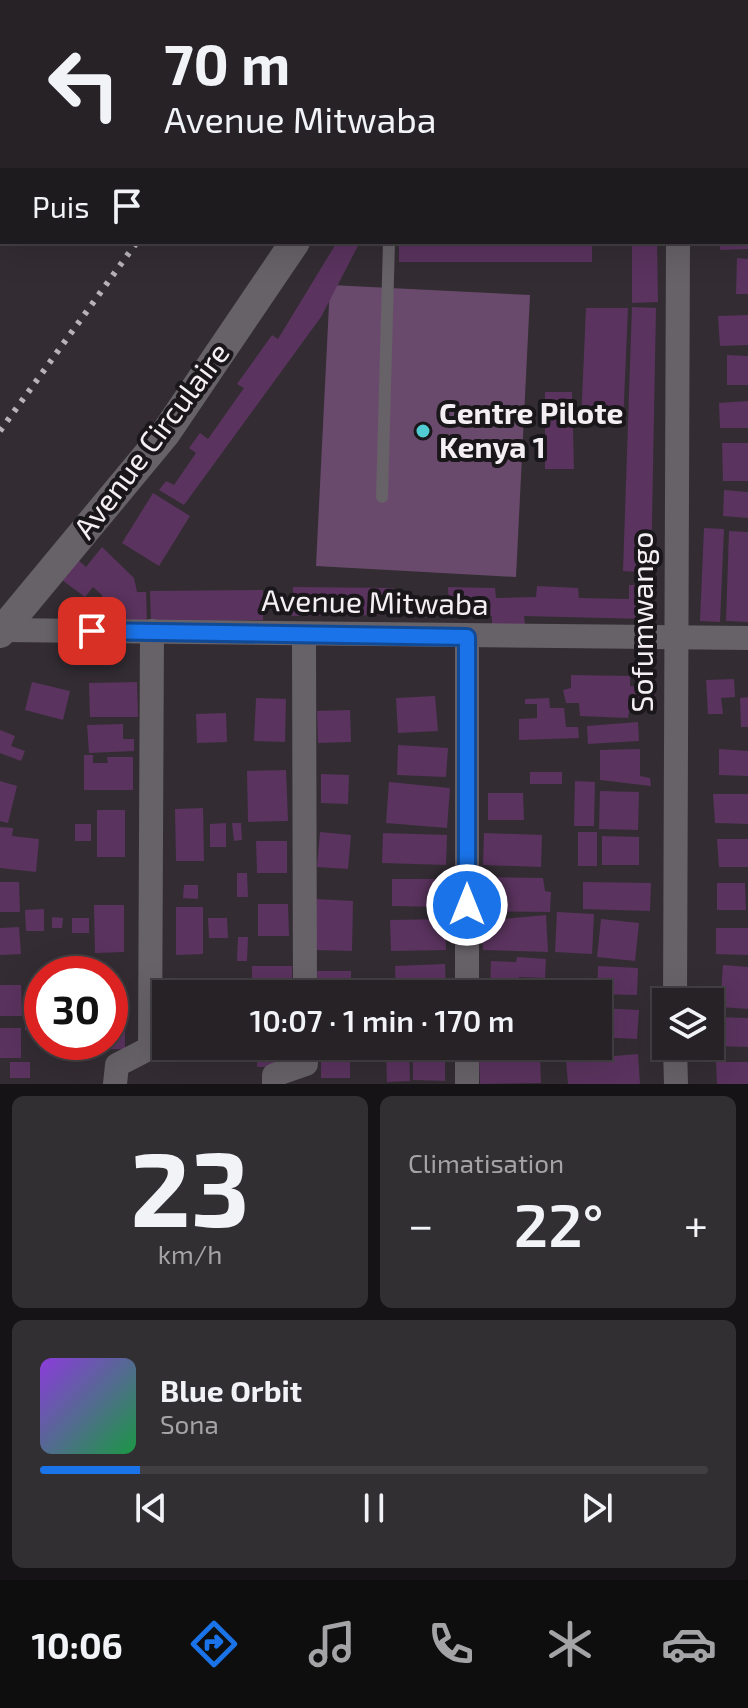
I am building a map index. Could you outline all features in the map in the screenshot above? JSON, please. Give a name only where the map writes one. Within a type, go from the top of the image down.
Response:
[{"type":"street","name":"Avenue Circulaire","points":[[1,632],[165,434],[294,244]]},
{"type":"street","name":"Sofumwango","points":[[675,988],[678,244]]},
{"type":"street","points":[[115,1084],[117,1065],[150,1048],[152,631]]},
{"type":"street","name":"Avenue Mitwaba","points":[[1,632],[748,638]]},
{"type":"street","points":[[467,637],[467,980]]},
{"type":"street","points":[[304,645],[305,980]]},
{"type":"street","points":[[274,1084],[274,1075],[306,1064],[306,1060]]},
{"type":"street","points":[[467,1060],[467,1084]]},
{"type":"street","points":[[675,1060],[676,1084]]},
{"type":"lane","points":[[382,497],[389,244]]},
{"type":"shaded area","name":"Centre Pilote Kenya 1","points":[[330,285],[530,295],[516,577],[316,566]]},
{"type":"building","points":[[336,244],[359,244],[321,317],[184,505],[159,490],[166,481],[174,485],[196,453],[189,448],[200,433],[208,439],[244,388],[237,384],[272,335],[278,339]]},
{"type":"building","points":[[399,244],[592,244],[592,262],[399,262]]},
{"type":"building","points":[[632,244],[657,244],[658,302],[632,303]]},
{"type":"building","points":[[720,244],[748,244],[748,249],[720,250]]},
{"type":"building","points":[[737,258],[748,259],[748,294],[736,294]]},
{"type":"building","points":[[632,307],[656,308],[651,573],[623,571]]},
{"type":"building","points":[[586,308],[628,308],[623,423],[581,422]]},
{"type":"building","points":[[748,315],[748,345],[720,346],[718,316]]},
{"type":"building","points":[[727,355],[748,356],[748,385],[727,385]]},
{"type":"building","points":[[545,392],[572,392],[574,469],[545,469]]},
{"type":"building","points":[[748,401],[748,428],[720,428],[719,403]]},
{"type":"building","points":[[722,443],[748,443],[748,481],[723,481]]},
{"type":"building","points":[[724,490],[748,492],[748,518],[723,516]]},
{"type":"building","points":[[153,493],[190,516],[159,566],[122,543]]},
{"type":"building","points":[[704,528],[724,529],[720,622],[700,621]]},
{"type":"building","points":[[729,531],[748,532],[748,622],[726,621]]},
{"type":"building","points":[[102,547],[134,578],[137,592],[146,592],[147,622],[104,623],[102,595],[93,587],[85,597],[62,580],[78,560],[86,567]]},
{"type":"building","points":[[629,585],[649,585],[647,619],[524,616],[525,624],[492,625],[492,616],[449,614],[448,587],[495,588],[496,598],[536,597],[537,586],[578,588],[579,598],[629,599]]},
{"type":"building","points":[[293,587],[393,588],[392,615],[292,616]]},
{"type":"building","points":[[263,590],[263,620],[151,622],[150,591]]},
{"type":"building","points":[[571,675],[630,676],[630,686],[643,687],[642,696],[646,696],[647,688],[656,690],[653,708],[643,706],[642,714],[629,712],[628,718],[580,716],[579,703],[566,703],[563,690],[571,688]]},
{"type":"building","points":[[734,679],[735,697],[721,698],[723,714],[708,714],[706,680]]},
{"type":"building","points":[[32,682],[70,691],[63,720],[25,710]]},
{"type":"building","points":[[137,682],[138,717],[90,717],[89,683]]},
{"type":"building","points":[[435,696],[438,731],[398,733],[396,698]]},
{"type":"building","points":[[748,697],[748,727],[741,727],[740,698]]},
{"type":"building","points":[[256,698],[286,699],[285,742],[254,741]]},
{"type":"building","points":[[549,698],[550,708],[564,708],[566,727],[578,727],[579,738],[519,740],[519,719],[537,718],[537,704],[525,704],[525,699]]},
{"type":"building","points":[[350,710],[351,742],[318,743],[317,711]]},
{"type":"building","points":[[226,713],[227,742],[197,743],[196,714]]},
{"type":"building","points":[[638,722],[639,741],[588,744],[587,726]]},
{"type":"building","points":[[123,724],[123,739],[134,739],[134,751],[89,753],[87,725]]},
{"type":"building","points":[[0,730],[15,736],[11,746],[25,751],[21,761],[0,753]]},
{"type":"building","points":[[398,745],[448,748],[446,777],[397,775]]},
{"type":"building","points":[[640,749],[640,776],[650,778],[651,786],[600,780],[600,750]]},
{"type":"building","points":[[719,749],[748,751],[748,776],[719,775]]},
{"type":"building","points":[[84,755],[93,755],[93,763],[108,763],[107,757],[133,757],[133,790],[84,790]]},
{"type":"building","points":[[286,770],[288,821],[248,822],[247,771]]},
{"type":"building","points":[[530,772],[562,772],[562,784],[530,784]]},
{"type":"building","points":[[321,774],[349,775],[348,804],[321,803]]},
{"type":"building","points":[[0,781],[17,786],[8,823],[0,821]]},
{"type":"building","points":[[575,781],[595,782],[594,826],[574,826]]},
{"type":"building","points":[[389,782],[450,788],[447,828],[386,823]]},
{"type":"building","points":[[600,791],[639,792],[638,830],[599,829]]},
{"type":"building","points":[[488,793],[523,793],[524,820],[488,820]]},
{"type":"building","points":[[713,794],[748,794],[748,824],[715,823]]},
{"type":"building","points":[[203,808],[204,861],[176,861],[175,809]]},
{"type":"building","points":[[97,810],[125,810],[125,857],[97,857]]},
{"type":"building","points":[[226,823],[226,847],[210,847],[210,824]]},
{"type":"building","points":[[232,823],[241,823],[242,840],[234,841]]},
{"type":"building","points":[[75,824],[91,824],[91,841],[75,841]]},
{"type":"building","points":[[0,827],[13,828],[12,836],[39,839],[36,872],[0,868]]},
{"type":"building","points":[[320,832],[351,835],[348,869],[317,867]]},
{"type":"building","points":[[578,832],[597,832],[597,866],[578,866]]},
{"type":"building","points":[[383,833],[447,835],[446,865],[382,863]]},
{"type":"building","points":[[484,833],[542,835],[541,867],[483,865]]},
{"type":"building","points":[[602,836],[639,837],[639,865],[602,865]]},
{"type":"building","points":[[717,839],[748,839],[748,867],[719,867]]},
{"type":"building","points":[[256,841],[287,841],[287,873],[257,873]]},
{"type":"building","points":[[237,873],[247,873],[248,897],[237,897]]},
{"type":"building","points":[[478,877],[543,878],[545,891],[551,892],[550,912],[481,911]]},
{"type":"building","points":[[392,879],[447,879],[447,907],[392,906]]},
{"type":"building","points":[[0,882],[19,882],[20,912],[0,912]]},
{"type":"building","points":[[583,882],[651,883],[650,911],[583,909]]},
{"type":"building","points":[[717,883],[745,883],[746,910],[717,910]]},
{"type":"building","points":[[184,885],[198,885],[198,899],[183,898]]},
{"type":"building","points":[[316,899],[353,901],[352,951],[315,950]]},
{"type":"building","points":[[258,904],[288,904],[289,936],[258,936]]},
{"type":"building","points":[[94,905],[124,905],[124,952],[95,953]]},
{"type":"building","points":[[176,907],[203,907],[203,954],[176,955]]},
{"type":"building","points":[[44,909],[44,931],[26,931],[25,910]]},
{"type":"building","points":[[557,912],[594,914],[592,954],[555,952]]},
{"type":"building","points":[[546,915],[548,952],[483,950],[482,931],[492,930],[491,920]]},
{"type":"building","points":[[52,917],[63,918],[62,928],[52,928]]},
{"type":"building","points":[[72,918],[89,918],[89,933],[72,933]]},
{"type":"building","points":[[208,918],[227,918],[228,938],[209,938]]},
{"type":"building","points":[[445,919],[446,950],[391,951],[390,920]]},
{"type":"building","points":[[601,919],[639,923],[635,961],[597,957]]},
{"type":"building","points":[[19,927],[21,954],[0,955],[0,928]]},
{"type":"building","points":[[716,928],[748,928],[748,955],[716,954]]},
{"type":"building","points":[[238,937],[248,937],[247,961],[237,961]]},
{"type":"building","points":[[517,957],[546,959],[545,978],[490,980],[491,961],[516,962]]},
{"type":"building","points":[[445,964],[446,980],[396,980],[395,966]]},
{"type":"building","points":[[723,965],[748,967],[748,1009],[724,1007],[724,988],[721,988]]},
{"type":"building","points":[[252,966],[292,966],[292,980],[252,980]]},
{"type":"building","points":[[598,966],[638,968],[637,995],[612,994],[612,980],[598,980]]},
{"type":"building","points":[[317,971],[351,971],[351,980],[317,980]]},
{"type":"building","points":[[0,985],[21,985],[22,1016],[0,1016]]},
{"type":"building","points":[[612,1009],[639,1010],[637,1039],[612,1038]]},
{"type":"building","points":[[724,1017],[748,1018],[748,1047],[724,1046]]},
{"type":"building","points":[[0,1028],[21,1028],[21,1058],[0,1058]]},
{"type":"building","points":[[638,1054],[640,1084],[568,1084],[566,1060],[612,1060],[612,1056]]},
{"type":"building","points":[[257,1060],[287,1060],[287,1067],[257,1067]]},
{"type":"building","points":[[321,1060],[350,1060],[350,1078],[321,1078]]},
{"type":"building","points":[[386,1060],[409,1060],[410,1081],[387,1082]]},
{"type":"building","points":[[413,1060],[445,1060],[445,1081],[413,1080]]},
{"type":"building","points":[[479,1060],[540,1060],[541,1083],[480,1084]]},
{"type":"building","points":[[10,1062],[30,1062],[30,1078],[10,1078]]},
{"type":"building","points":[[716,1062],[748,1062],[748,1084],[717,1084]]},
{"type":"railway","points":[[0,431],[136,244]]},
{"type":"place","name":"Centre Pilote Kenya 1","points":[[423,431]]},
{"type":"route","points":[[92,631],[467,637],[467,905]]}]
